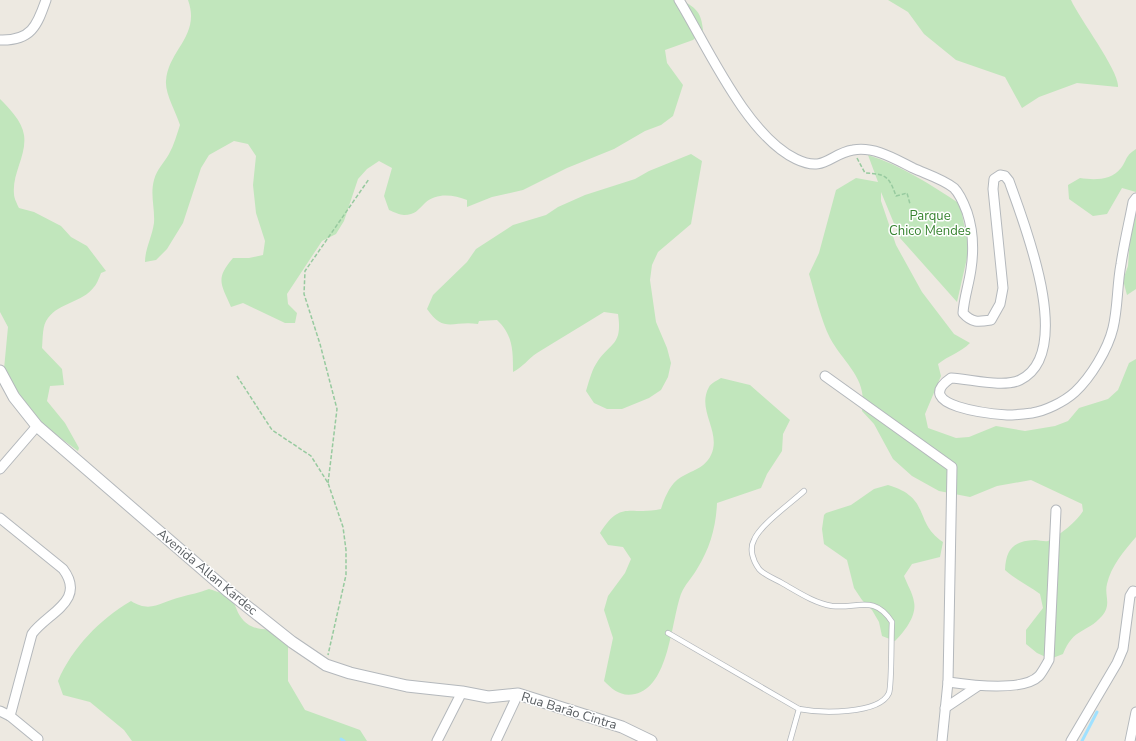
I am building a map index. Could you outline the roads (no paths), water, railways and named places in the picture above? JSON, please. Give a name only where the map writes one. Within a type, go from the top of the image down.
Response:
[{"type":"street","points":[[0,40],[20,38],[30,33],[39,20],[46,0]]},
{"type":"street","points":[[679,0],[734,94],[758,128],[776,145],[796,159],[818,165],[852,150],[871,150],[889,156],[954,188],[964,202],[971,224],[973,244],[971,268],[963,313],[970,320],[991,320],[1000,304],[1003,288],[992,189],[994,179],[1000,175],[1005,176],[1009,181],[1033,249],[1041,287],[1046,323],[1045,342],[1041,358],[1030,372],[1020,380],[1006,384],[951,378],[944,383],[940,389],[940,395],[944,401],[953,406],[1008,415],[1033,413],[1053,406],[1075,392],[1107,347],[1114,327],[1121,265],[1133,202],[1136,198]]},
{"type":"street","name":"Avenida Allan Kardec","points":[[0,371],[14,397],[37,426],[229,592],[292,642],[326,665],[350,673],[407,686],[462,692]]},
{"type":"street","points":[[825,376],[952,467],[948,682],[942,741]]},
{"type":"street","points":[[0,469],[37,426]]},
{"type":"street","points":[[948,682],[978,686],[1020,685],[1038,677],[1049,660],[1056,510]]},
{"type":"street","points":[[0,518],[63,569],[70,579],[71,588],[68,598],[54,615],[37,627],[32,634],[10,716]]},
{"type":"street","points":[[1071,741],[1117,663],[1123,649],[1130,596],[1133,592],[1136,592]]},
{"type":"street","points":[[945,708],[978,686]]},
{"type":"street","points":[[437,741],[462,692]]},
{"type":"street","name":"Rua Barão Cintra","points":[[462,692],[488,697],[518,694],[622,727],[651,741]]},
{"type":"street","points":[[496,741],[518,694]]},
{"type":"street","points":[[0,710],[10,716],[38,739]]},
{"type":"street","points":[[1130,741],[1136,712]]},
{"type":"lane","points":[[668,633],[799,709],[815,712],[839,710],[871,707],[882,702],[890,692],[892,622],[886,612],[876,605],[864,603],[850,607],[831,606],[814,601],[760,570],[753,558],[751,548],[760,531],[804,491]]},
{"type":"lane","points":[[790,741],[799,709]]},
{"type":"waterway","points":[[1082,741],[1097,712]]},
{"type":"park label","name":"Parque Chico Mendes","points":[[930,224]]}]
